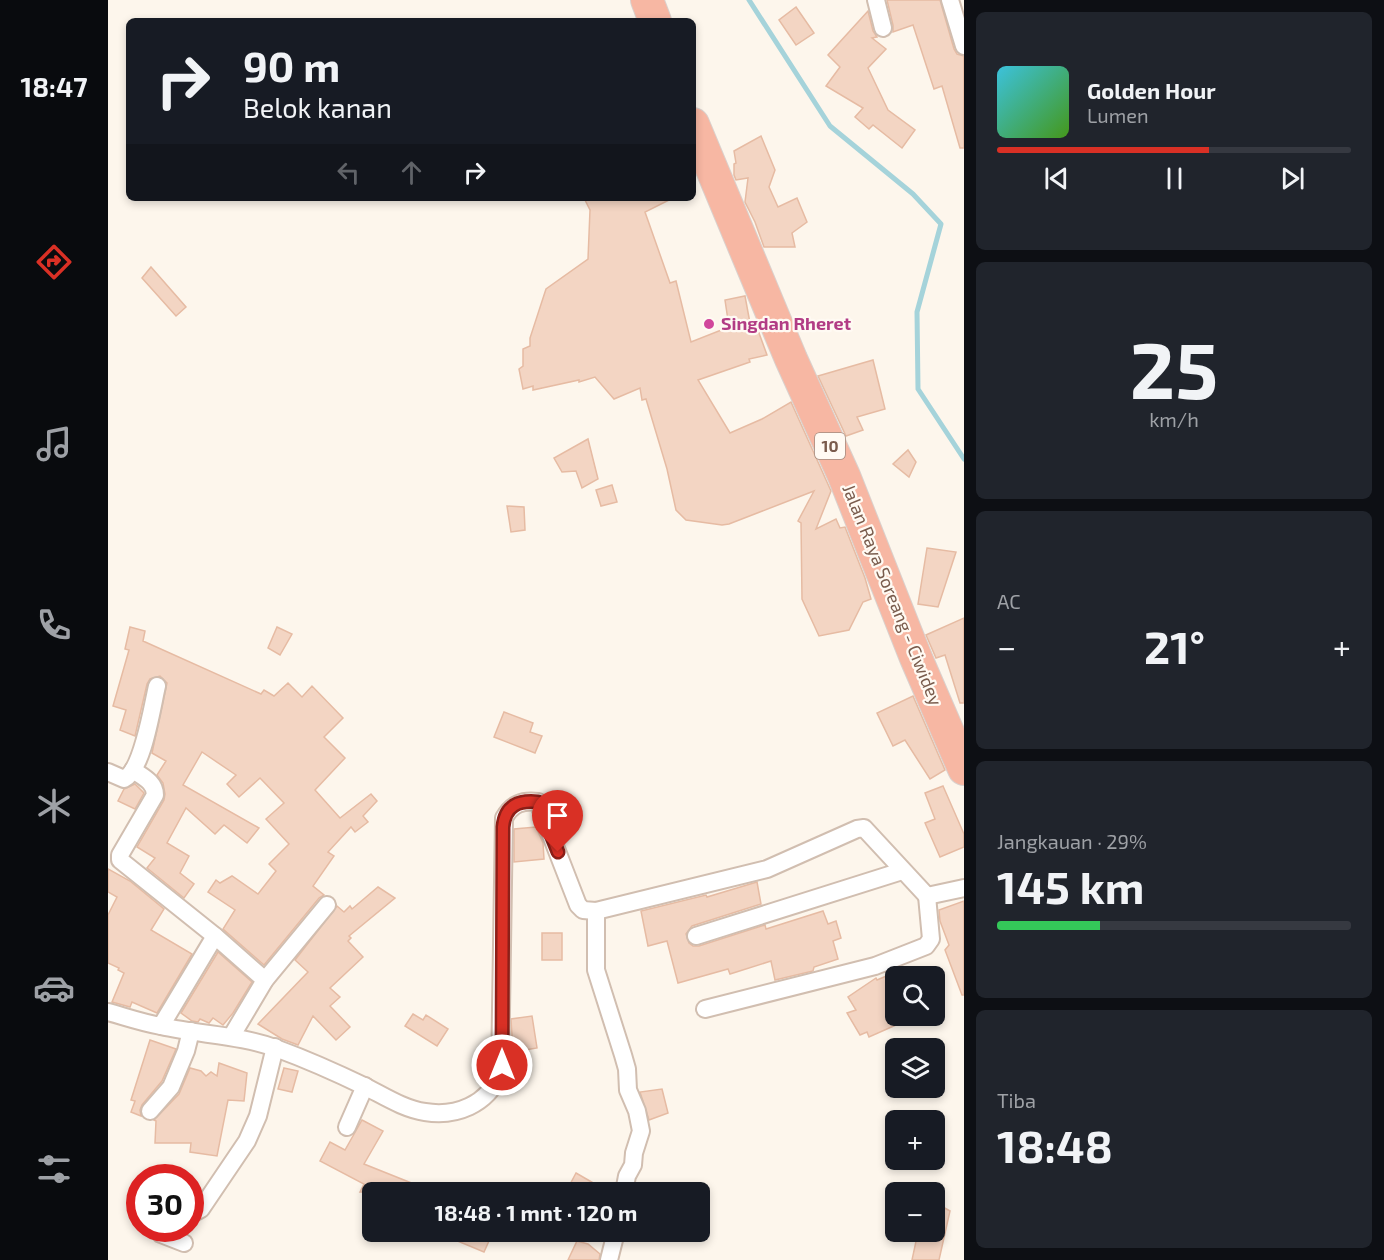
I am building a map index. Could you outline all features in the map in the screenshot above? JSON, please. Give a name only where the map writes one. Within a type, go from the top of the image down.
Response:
[{"type":"highway","points":[[647,0],[654,18]]},
{"type":"highway","name":"Jalan Raya Soreang - Ciwidey","points":[[696,131],[791,359],[844,476],[916,658],[964,769]]},
{"type":"street","points":[[876,0],[883,28]]},
{"type":"street","points":[[950,0],[964,46]]},
{"type":"street","points":[[108,772],[124,779],[133,770],[142,747],[157,686]]},
{"type":"street","points":[[133,770],[150,782],[155,788],[155,795],[120,855],[120,860],[215,936],[265,980]]},
{"type":"street","points":[[108,1012],[161,1026],[231,1037],[275,1047],[326,1067],[403,1105],[424,1112],[449,1113],[467,1109],[487,1096],[496,1084],[502,1065],[501,911],[504,818],[508,811],[521,801],[538,802],[578,905],[583,910],[596,911],[767,869],[857,829],[864,828],[927,896],[932,939],[926,946],[875,966],[705,1009]]},
{"type":"street","points":[[696,936],[902,871]]},
{"type":"street","points":[[927,896],[964,888]]},
{"type":"street","points":[[231,1037],[265,980],[327,905]]},
{"type":"street","points":[[596,911],[596,970],[623,1055],[627,1070],[628,1090],[637,1111],[641,1131],[633,1165],[626,1182]]},
{"type":"street","points":[[161,1026],[215,936]]},
{"type":"street","points":[[150,1112],[171,1087],[186,1051],[191,1031]]},
{"type":"street","points":[[204,1205],[247,1141],[258,1116],[275,1047]]},
{"type":"street","points":[[347,1127],[365,1086]]},
{"type":"street","points":[[609,1260],[614,1242]]},
{"type":"building","points":[[887,0],[940,0],[954,49],[957,54],[964,56],[964,148],[960,148],[942,86],[934,89],[913,25],[893,32]]},
{"type":"building","points":[[796,7],[814,33],[796,45],[779,20]]},
{"type":"building","points":[[868,11],[873,31],[877,37],[872,38],[886,49],[868,68],[888,110],[915,130],[902,148],[873,125],[869,129],[855,117],[863,108],[826,86],[840,67],[828,55]]},
{"type":"building","points":[[761,136],[775,170],[769,187],[778,207],[797,198],[807,222],[792,233],[795,247],[764,247],[745,202],[748,178],[736,180],[734,175],[734,164],[736,163],[734,151]]},
{"type":"building","points":[[586,201],[667,201],[645,212],[670,283],[676,281],[691,342],[729,327],[725,300],[745,296],[750,323],[755,322],[767,355],[749,359],[750,362],[698,380],[730,433],[762,419],[791,402],[831,491],[816,529],[836,519],[840,528],[845,527],[871,599],[863,602],[849,630],[819,636],[802,599],[801,523],[798,521],[814,491],[729,524],[686,520],[676,510],[667,469],[646,399],[642,400],[640,388],[614,399],[595,377],[533,390],[533,386],[523,389],[519,369],[523,366],[523,349],[530,346],[530,338],[546,289],[588,259],[590,210]]},
{"type":"building","points":[[151,267],[186,307],[176,316],[142,278]]},
{"type":"building","points":[[873,360],[885,409],[857,417],[863,430],[846,436],[818,376]]},
{"type":"building","points":[[588,439],[598,479],[582,488],[576,471],[562,472],[554,458]]},
{"type":"building","points":[[908,450],[916,462],[909,477],[893,464]]},
{"type":"building","points":[[612,485],[617,502],[601,506],[596,490]]},
{"type":"building","points":[[507,506],[524,507],[525,530],[511,532]]},
{"type":"building","points":[[927,548],[956,552],[938,607],[918,604]]},
{"type":"building","points":[[964,618],[964,703],[960,703],[945,655],[936,658],[926,635]]},
{"type":"building","points":[[130,627],[145,631],[143,641],[261,694],[264,690],[274,696],[288,683],[302,697],[312,686],[343,718],[324,737],[345,758],[315,790],[340,818],[371,794],[377,801],[363,816],[368,822],[355,832],[351,827],[328,852],[334,856],[313,886],[324,895],[319,898],[264,965],[223,929],[235,910],[208,892],[216,880],[220,883],[232,876],[258,894],[276,871],[269,864],[289,844],[266,819],[284,803],[260,778],[239,797],[227,784],[236,775],[202,752],[183,785],[259,828],[247,843],[224,825],[215,834],[186,808],[167,843],[189,856],[180,873],[194,884],[184,898],[147,868],[155,858],[137,847],[164,800],[163,783],[157,775],[166,761],[152,753],[167,683],[160,676],[150,679],[135,736],[120,730],[126,710],[113,706],[129,650],[125,649]]},
{"type":"building","points":[[277,627],[292,634],[280,655],[268,648]]},
{"type":"building","points":[[913,696],[945,770],[930,779],[905,740],[893,746],[877,713]]},
{"type":"building","points":[[504,712],[533,723],[530,732],[542,736],[535,753],[494,737]]},
{"type":"building","points":[[135,784],[144,793],[135,809],[118,801],[124,789]]},
{"type":"building","points":[[943,786],[964,834],[964,847],[940,857],[925,823],[935,819],[925,793]]},
{"type":"building","points":[[536,827],[543,843],[544,859],[514,862],[514,829]]},
{"type":"building","points":[[108,869],[130,881],[164,909],[151,930],[192,954],[157,1013],[132,1002],[130,1007],[112,1002],[124,973],[108,963],[108,915],[117,897],[108,892]]},
{"type":"building","points":[[757,882],[761,904],[692,926],[686,934],[689,943],[699,946],[765,925],[766,929],[823,911],[828,924],[836,921],[841,938],[833,941],[838,959],[814,967],[813,971],[775,980],[771,961],[730,974],[728,969],[678,983],[667,941],[648,946],[641,911],[706,895],[707,897]]},
{"type":"building","points":[[378,887],[395,898],[349,936],[351,938],[348,941],[363,957],[330,988],[340,997],[330,1006],[350,1027],[336,1040],[313,1016],[298,1045],[282,1039],[258,1024],[308,972],[295,960],[337,906],[344,912],[350,906],[352,909]]},
{"type":"building","points":[[964,901],[964,995],[962,995],[945,950],[949,945],[940,921],[939,910]]},
{"type":"building","points":[[542,933],[562,933],[562,960],[542,960]]},
{"type":"building","points":[[218,952],[252,982],[223,1025],[213,1018],[209,1023],[200,1019],[198,1022],[192,1021],[181,1013]]},
{"type":"building","points":[[885,977],[885,1026],[894,1026],[869,1037],[867,1032],[860,1035],[847,1013],[856,1010],[848,997],[876,978],[877,980]]},
{"type":"building","points":[[413,1014],[423,1020],[426,1015],[448,1029],[437,1046],[405,1026]]},
{"type":"building","points":[[532,1016],[537,1048],[513,1052],[511,1019]]},
{"type":"building","points":[[150,1040],[176,1049],[162,1081],[142,1105],[141,1116],[131,1112],[135,1101],[131,1100]]},
{"type":"building","points":[[219,1063],[247,1073],[244,1101],[228,1100],[217,1156],[190,1152],[191,1143],[155,1143],[156,1121],[154,1120],[179,1094],[190,1068],[201,1071],[206,1076],[211,1072],[217,1076]]},
{"type":"building","points":[[284,1068],[298,1071],[292,1092],[278,1089]]},
{"type":"building","points":[[662,1089],[668,1113],[649,1120],[640,1092]]},
{"type":"building","points":[[362,1120],[383,1131],[364,1164],[409,1182],[362,1183],[320,1161],[330,1142],[345,1150]]},
{"type":"building","points":[[576,1173],[592,1182],[571,1182]]},
{"type":"building","points":[[945,1208],[950,1211],[945,1233]]},
{"type":"building","points":[[460,1242],[488,1242],[484,1252]]},
{"type":"building","points":[[577,1242],[588,1244],[600,1254],[599,1260],[568,1260]]},
{"type":"building","points":[[916,1242],[943,1242],[939,1260],[912,1260]]},
{"type":"waterway","points":[[749,0],[830,126],[913,194],[941,224],[917,312],[918,389],[964,459]]},
{"type":"place","name":"Singdan Rheret","points":[[709,324]]},
{"type":"route","points":[[502,1065],[501,911],[503,827],[508,811],[521,801],[538,802],[558,852]]}]
